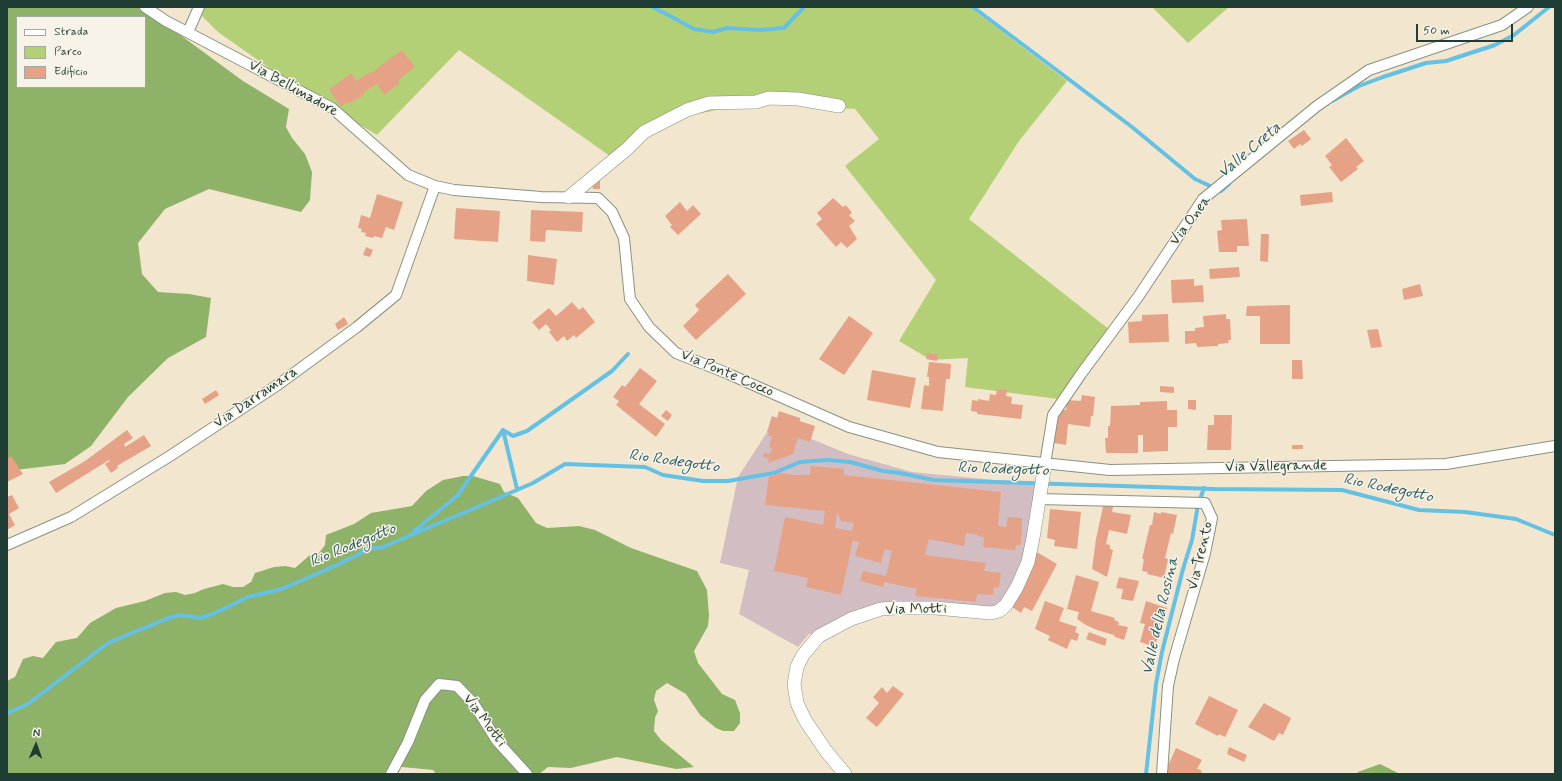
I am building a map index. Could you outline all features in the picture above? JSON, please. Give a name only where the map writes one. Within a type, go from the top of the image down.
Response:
[{"type":"street","name":"Via Bellimadore","points":[[145,7],[166,21],[332,108],[408,175],[435,186],[454,190]]},
{"type":"street","points":[[188,32],[199,7]]},
{"type":"street","name":"Via Onea","points":[[1044,469],[1053,415],[1081,374],[1138,297],[1203,199],[1317,106],[1369,70],[1502,25],[1528,7]]},
{"type":"street","points":[[569,198],[644,132],[687,110],[709,103],[756,102],[769,98],[798,99],[838,106]]},
{"type":"street","name":"Via Darramara","points":[[7,545],[70,518],[170,456],[278,384],[357,326],[396,295],[435,186]]},
{"type":"street","name":"Via Ponte Cocco","points":[[454,190],[541,197],[598,198],[612,212],[624,238],[630,299],[650,327],[676,353],[724,372],[849,427],[938,452],[1044,469]]},
{"type":"street","name":"Via Vallegrande","points":[[1044,469],[1110,470],[1446,464],[1555,446]]},
{"type":"street","name":"Via Motti","points":[[844,774],[805,720],[797,703],[794,684],[797,667],[802,654],[819,636],[851,619],[881,609],[935,608],[991,613],[999,611],[1006,605],[1028,562],[1044,469]]},
{"type":"street","name":"Via Trento","points":[[1039,496],[1205,503],[1212,518],[1205,553],[1174,659],[1168,686],[1162,774]]},
{"type":"street","name":"Via Motti","points":[[391,774],[408,742],[425,700],[439,684],[457,686],[474,704],[497,741],[527,774]]},
{"type":"shaded area","points":[[773,423],[848,454],[912,472],[994,480],[1041,482],[1041,518],[1000,610],[912,606],[834,627],[834,637],[809,634],[798,647],[739,614],[749,570],[720,563],[738,477]]},
{"type":"green space","points":[[7,7],[142,7],[243,81],[289,109],[286,127],[292,138],[305,154],[312,172],[310,200],[301,212],[209,189],[165,209],[138,243],[142,274],[158,292],[189,294],[211,298],[206,337],[168,358],[128,397],[91,446],[65,464],[7,471]]},
{"type":"green space","points":[[193,7],[970,7],[1067,81],[1019,141],[969,219],[1110,330],[1062,401],[1058,399],[965,387],[968,358],[931,360],[899,341],[936,280],[845,166],[879,139],[855,109],[755,103],[675,118],[610,156],[459,50],[377,135],[282,77],[218,32]]},
{"type":"green space","points":[[1152,7],[1229,7],[1188,43]]},
{"type":"green space","points":[[463,476],[473,476],[500,484],[504,492],[518,498],[536,523],[547,528],[579,526],[595,530],[631,548],[697,571],[707,590],[709,615],[708,626],[694,651],[698,663],[722,694],[735,700],[740,713],[740,723],[734,731],[723,731],[716,728],[700,715],[686,694],[667,683],[656,691],[654,700],[658,711],[655,718],[654,731],[661,740],[694,767],[676,769],[617,757],[571,768],[548,767],[539,774],[436,774],[433,770],[392,766],[387,774],[7,774],[7,681],[15,677],[23,659],[33,656],[43,658],[56,642],[77,638],[90,623],[116,608],[145,601],[165,593],[176,592],[185,595],[223,584],[233,587],[243,587],[251,582],[255,573],[274,567],[285,566],[295,568],[310,555],[319,553],[325,545],[326,535],[354,524],[371,513],[412,506],[426,491],[443,480]]},
{"type":"green space","points":[[1380,764],[1400,774],[1357,774],[1358,772]]},
{"type":"building","points":[[402,50],[415,67],[398,80],[400,83],[384,95],[377,84],[363,93],[364,95],[348,104],[347,102],[341,107],[329,90],[351,73],[356,81],[370,72],[371,73]]},
{"type":"building","points":[[1304,130],[1311,139],[1302,146],[1300,144],[1294,149],[1288,141]]},
{"type":"building","points":[[1346,138],[1364,161],[1356,167],[1358,169],[1341,182],[1329,167],[1332,165],[1325,156]]},
{"type":"building","points":[[592,181],[600,181],[600,189],[593,189]]},
{"type":"building","points":[[1332,192],[1333,202],[1301,206],[1300,195]]},
{"type":"building","points":[[377,194],[403,202],[394,230],[386,227],[382,238],[365,236],[366,233],[361,232],[362,229],[358,228],[361,215],[370,218]]},
{"type":"building","points":[[833,198],[843,207],[846,205],[852,213],[849,215],[855,221],[849,226],[857,239],[847,248],[841,242],[836,247],[816,224],[822,219],[817,213]]},
{"type":"building","points":[[680,202],[687,211],[693,205],[701,214],[678,235],[670,227],[672,225],[665,216]]},
{"type":"building","points":[[456,208],[500,211],[498,242],[454,239]]},
{"type":"building","points":[[531,210],[583,212],[582,232],[546,230],[545,242],[530,241]]},
{"type":"building","points":[[1247,219],[1249,246],[1237,246],[1237,252],[1219,252],[1217,231],[1222,230],[1221,220]]},
{"type":"building","points":[[1261,234],[1269,234],[1268,262],[1260,261]]},
{"type":"building","points":[[366,247],[373,250],[370,257],[363,255]]},
{"type":"building","points":[[528,255],[557,259],[554,285],[527,281]]},
{"type":"building","points":[[1239,267],[1240,277],[1210,279],[1209,269]]},
{"type":"building","points":[[728,274],[746,294],[696,340],[683,326],[699,310],[695,305]]},
{"type":"building","points":[[1194,279],[1194,286],[1203,285],[1204,302],[1172,303],[1171,280]]},
{"type":"building","points":[[1420,284],[1423,296],[1404,300],[1402,289]]},
{"type":"building","points":[[572,302],[579,310],[583,307],[595,322],[576,338],[574,335],[567,341],[564,336],[557,342],[549,332],[551,330],[546,324],[539,330],[532,322],[549,308],[556,316]]},
{"type":"building","points":[[1290,305],[1290,344],[1260,344],[1260,316],[1246,316],[1247,306]]},
{"type":"building","points":[[1168,314],[1169,342],[1129,343],[1128,322],[1142,321],[1142,315]]},
{"type":"building","points":[[1226,314],[1226,319],[1230,319],[1231,340],[1228,340],[1229,343],[1218,344],[1218,346],[1197,347],[1196,343],[1185,344],[1185,331],[1195,331],[1195,328],[1204,327],[1203,316]]},
{"type":"building","points":[[849,316],[873,333],[844,375],[819,359]]},
{"type":"building","points":[[344,317],[348,324],[338,330],[335,324]]},
{"type":"building","points":[[1378,329],[1382,347],[1371,348],[1367,330]]},
{"type":"building","points":[[927,353],[938,354],[937,361],[926,359]]},
{"type":"building","points":[[1292,360],[1302,360],[1303,379],[1292,379]]},
{"type":"building","points":[[929,362],[951,364],[950,379],[946,379],[943,411],[921,409],[924,385],[929,386],[929,377],[927,377]]},
{"type":"building","points":[[640,368],[657,381],[639,404],[665,424],[656,437],[616,405],[619,401],[613,397],[622,385],[625,387]]},
{"type":"building","points":[[872,370],[916,378],[910,408],[867,400]]},
{"type":"building","points":[[1160,386],[1174,387],[1174,393],[1160,392]]},
{"type":"building","points":[[997,389],[1007,390],[1006,396],[1012,397],[1011,404],[1023,405],[1021,419],[977,414],[977,412],[971,411],[972,400],[978,401],[978,399],[989,401],[990,394],[996,395]]},
{"type":"building","points":[[216,390],[219,395],[205,404],[202,399]]},
{"type":"building","points":[[1082,395],[1095,397],[1090,427],[1068,424],[1066,445],[1054,443],[1056,421],[1061,410],[1066,410],[1067,400],[1081,401]]},
{"type":"building","points":[[1188,400],[1196,400],[1196,410],[1188,409]]},
{"type":"building","points":[[1167,401],[1167,410],[1177,410],[1177,427],[1168,427],[1168,451],[1143,452],[1143,435],[1138,435],[1138,453],[1106,453],[1105,438],[1108,438],[1111,406],[1140,405],[1140,402]]},
{"type":"building","points":[[666,410],[672,415],[668,421],[661,416]]},
{"type":"building","points":[[779,411],[800,418],[800,421],[815,426],[810,442],[798,438],[793,454],[768,463],[769,458],[763,457],[763,453],[770,454],[772,448],[769,447],[772,436],[768,436],[769,433],[767,432],[772,416],[777,418]]},
{"type":"building","points":[[1214,415],[1232,415],[1231,450],[1207,450],[1208,425],[1214,425]]},
{"type":"building","points":[[127,430],[133,438],[124,444],[125,447],[144,435],[151,446],[117,466],[118,468],[111,473],[105,464],[110,461],[109,460],[56,493],[49,482],[85,461]]},
{"type":"building","points":[[1292,445],[1303,445],[1303,449],[1292,449]]},
{"type":"building","points":[[11,456],[23,474],[7,482],[7,459]]},
{"type":"building","points":[[811,466],[844,469],[844,475],[1001,492],[998,526],[1006,527],[1008,517],[1022,518],[1021,545],[1016,545],[1015,550],[983,547],[984,537],[966,533],[964,546],[929,539],[925,555],[986,563],[984,571],[1001,573],[999,588],[994,587],[993,595],[977,594],[976,602],[915,596],[917,589],[884,582],[883,587],[860,581],[863,571],[886,576],[892,551],[885,549],[881,563],[855,556],[859,542],[853,540],[841,595],[806,587],[808,578],[774,571],[785,517],[823,525],[825,511],[765,505],[769,476],[779,473],[810,475]],"holes":[[[837,512],[841,521],[854,523],[852,531],[835,528]]]},
{"type":"building","points":[[12,495],[19,508],[9,514],[15,525],[7,530],[7,497]]},
{"type":"building","points":[[1104,502],[1114,502],[1112,512],[1131,515],[1127,534],[1109,530],[1106,544],[1110,545],[1110,549],[1113,550],[1107,577],[1092,569],[1096,539]]},
{"type":"building","points":[[1050,509],[1081,512],[1077,549],[1054,546],[1055,540],[1047,538]]},
{"type":"building","points":[[1154,512],[1177,515],[1173,534],[1171,533],[1165,558],[1168,559],[1164,578],[1147,574],[1148,572],[1142,571],[1144,559],[1142,559],[1150,525],[1152,525]]},
{"type":"building","points":[[1035,551],[1057,564],[1032,611],[1024,607],[1021,613],[1009,605]]},
{"type":"building","points":[[1076,575],[1099,582],[1091,611],[1115,618],[1114,620],[1119,622],[1118,625],[1128,627],[1124,640],[1086,625],[1077,619],[1079,612],[1067,609]]},
{"type":"building","points":[[1119,577],[1139,581],[1133,601],[1121,599],[1123,589],[1116,588]]},
{"type":"building","points":[[1045,601],[1064,608],[1059,621],[1077,627],[1075,632],[1079,634],[1077,641],[1071,639],[1067,649],[1048,640],[1050,636],[1035,629]]},
{"type":"building","points":[[1146,601],[1167,608],[1156,643],[1154,643],[1153,646],[1140,642],[1145,624],[1140,623]]},
{"type":"building","points":[[1089,632],[1107,639],[1105,646],[1086,639]]},
{"type":"building","points":[[893,686],[904,694],[877,727],[866,718],[879,703],[873,697],[882,687],[887,693]]},
{"type":"building","points":[[1209,696],[1238,710],[1225,737],[1219,734],[1218,736],[1195,724]]},
{"type":"building","points":[[1264,703],[1291,718],[1283,735],[1279,733],[1274,741],[1248,727]]},
{"type":"building","points":[[1229,747],[1247,755],[1244,762],[1227,754]]},
{"type":"building","points":[[1176,748],[1202,760],[1197,769],[1201,770],[1202,774],[1166,774],[1165,772]]},
{"type":"waterway","name":"Valle Creta","points":[[653,7],[694,29],[713,32],[727,28],[760,30],[784,28],[804,7]]},
{"type":"waterway","name":"Valle Creta","points":[[973,7],[1132,127],[1195,179],[1221,191],[1229,184]]},
{"type":"waterway","name":"Valle Creta","points":[[1332,101],[1359,86],[1383,77],[1426,63],[1446,61],[1495,45],[1514,35],[1549,7]]},
{"type":"waterway","points":[[503,430],[513,436],[527,431],[612,371],[628,354]]},
{"type":"waterway","points":[[503,430],[517,489]]},
{"type":"waterway","points":[[413,532],[457,496],[503,430]]},
{"type":"waterway","name":"Rio Rodegotto","points":[[7,713],[28,704],[108,643],[166,619],[179,615],[201,618],[248,597],[282,589],[369,549],[383,547],[533,483],[565,464],[645,467],[663,475],[703,481],[728,481],[774,473],[800,462],[828,460],[850,462],[883,471],[933,480],[1215,489],[1342,490],[1419,510],[1465,512],[1516,519],[1555,535]]},
{"type":"waterway","name":"Valle della Rosina","points":[[1146,774],[1156,684],[1162,652],[1192,540],[1198,505],[1204,488]]}]
